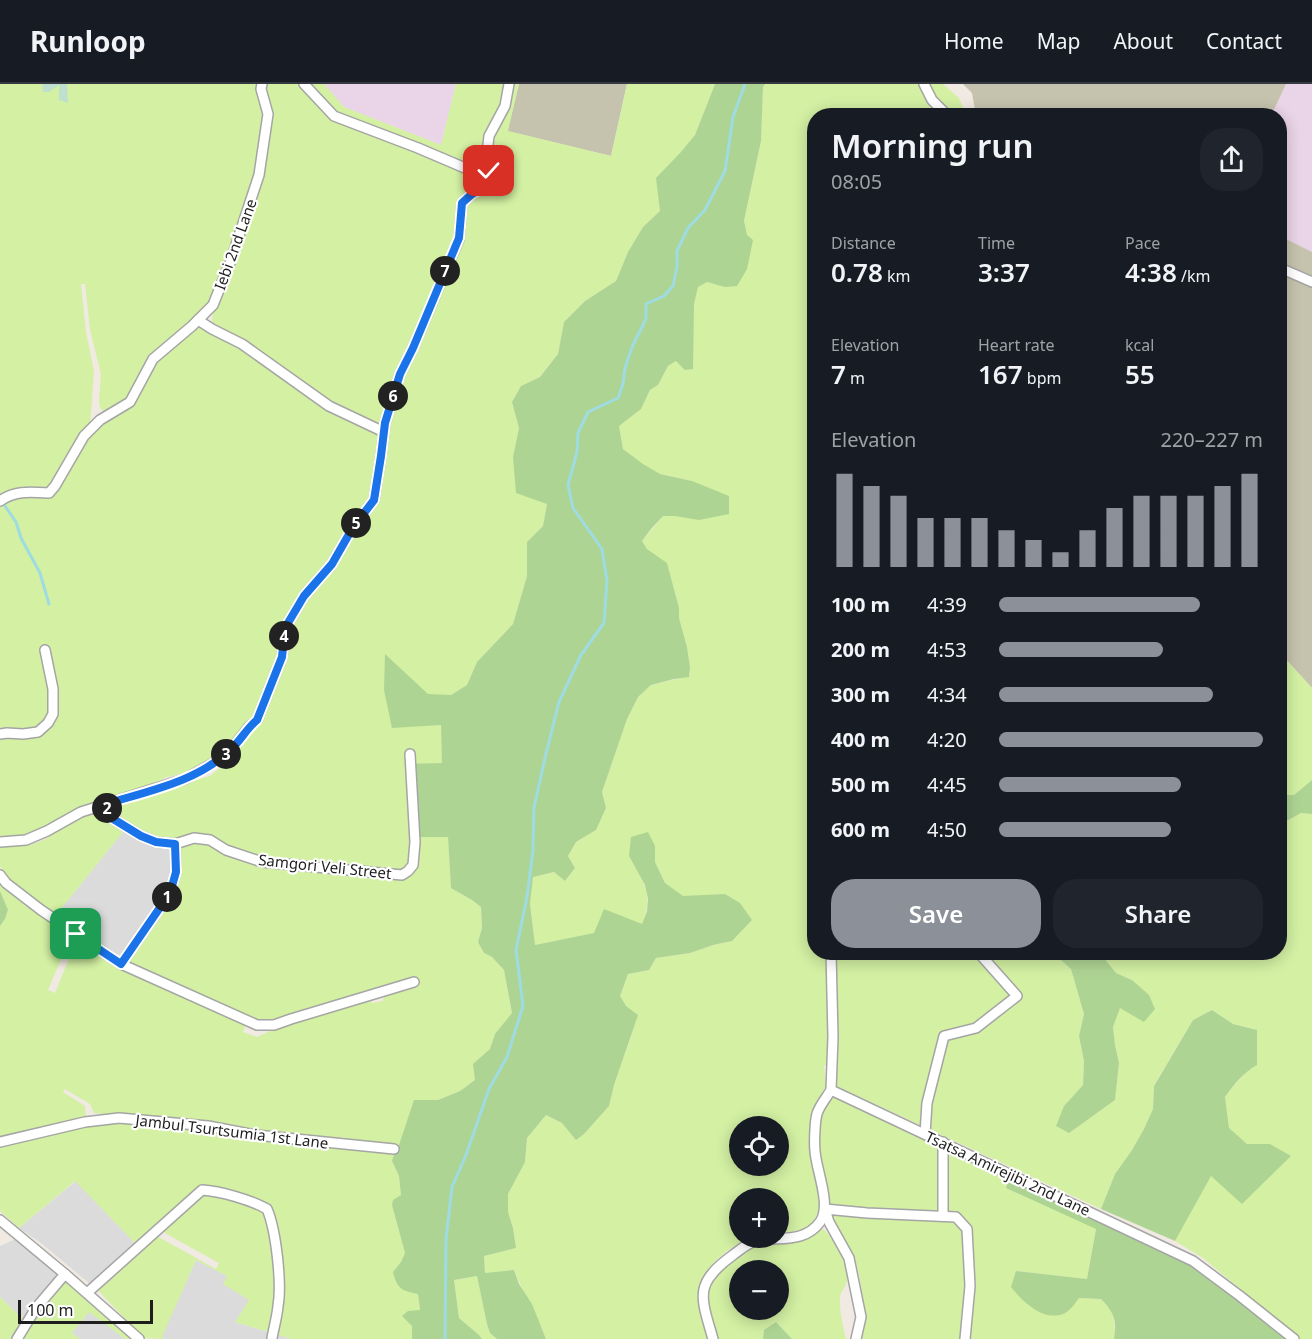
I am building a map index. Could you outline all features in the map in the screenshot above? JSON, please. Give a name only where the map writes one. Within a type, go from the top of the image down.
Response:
[{"type":"street","name":"Iebi 2nd Lane","points":[[0,501],[7,496],[24,492],[49,493],[84,436],[100,420],[130,402],[153,359],[213,305],[231,260],[259,175],[268,114],[261,89],[262,84]]},
{"type":"street","points":[[304,84],[334,116],[465,168],[489,171]]},
{"type":"street","points":[[0,842],[26,840],[81,812],[185,779],[230,751],[257,720],[282,657],[285,628],[304,596],[332,564],[352,529],[374,500],[385,423],[400,374],[459,238],[462,203],[484,187],[489,171],[487,153],[489,136],[506,106],[509,84]]},
{"type":"street","points":[[924,84],[932,100],[940,108]]},
{"type":"street","points":[[1287,271],[1312,282]]},
{"type":"street","points":[[198,320],[242,344],[329,406],[384,432]]},
{"type":"street","points":[[0,734],[38,732],[48,723],[53,714],[53,689],[45,650]]},
{"type":"street","name":"Samgori Veli Street","points":[[106,804],[110,817],[141,836],[156,842],[175,844],[194,838],[210,840],[226,850],[262,861],[402,875],[412,865],[415,842],[410,754]]},
{"type":"street","points":[[121,964],[170,893],[176,872],[175,844]]},
{"type":"street","points":[[0,875],[6,884],[41,910],[121,964],[257,1025],[274,1025],[414,982]]},
{"type":"street","points":[[831,960],[833,1037],[831,1090],[817,1113],[815,1151],[825,1209],[849,1258],[861,1317],[856,1339]]},
{"type":"street","points":[[925,1134],[927,1103],[944,1036],[976,1028],[1017,996],[985,960]]},
{"type":"street","name":"Tsatsa Amirejibi 2nd Lane","points":[[831,1090],[1193,1261],[1294,1339]]},
{"type":"street","name":"Jambul Tsurtsumia 1st Lane","points":[[0,1142],[85,1122],[119,1118],[208,1126],[256,1135],[394,1149]]},
{"type":"street","points":[[943,1142],[943,1216]]},
{"type":"street","points":[[87,1293],[202,1190],[209,1191],[249,1201],[267,1209],[271,1220],[278,1271],[279,1304],[272,1338]]},
{"type":"street","points":[[825,1209],[956,1217],[967,1229],[970,1286],[965,1339]]},
{"type":"street","points":[[712,1339],[702,1293],[710,1275],[722,1263],[754,1241],[795,1239],[804,1235],[821,1221],[825,1209]]},
{"type":"street","points":[[0,1220],[139,1339]]},
{"type":"street","points":[[17,1339],[36,1308],[65,1274]]},
{"type":"shaded area","points":[[324,84],[456,84],[441,145],[344,107]]},
{"type":"shaded area","points":[[519,84],[627,84],[611,156],[507,131]]},
{"type":"shaded area","points":[[963,84],[1286,84],[1275,108],[975,108],[972,93]]},
{"type":"shaded area","points":[[1286,84],[1312,84],[1312,252],[1287,240],[1287,108],[1275,108]]},
{"type":"shaded area","points":[[1287,240],[1312,252],[1312,688],[1287,661]]},
{"type":"shaded area","points":[[123,832],[144,844],[172,848],[174,874],[167,893],[119,955],[56,915]]},
{"type":"shaded area","points":[[76,1181],[135,1243],[90,1284],[41,1243],[19,1228]]},
{"type":"shaded area","points":[[16,1239],[60,1276],[25,1321],[0,1297],[0,1246]]},
{"type":"shaded area","points":[[196,1260],[228,1276],[224,1284],[250,1300],[235,1322],[292,1339],[165,1339],[161,1337]]},
{"type":"shaded area","points":[[89,1311],[125,1339],[80,1339],[72,1333]]},
{"type":"green space","points":[[0,84],[42,84],[44,92],[59,84],[67,103],[67,84],[258,84],[256,91],[260,94],[265,114],[256,174],[229,258],[210,304],[151,358],[141,370],[132,390],[121,404],[110,412],[104,412],[100,408],[101,374],[90,330],[85,284],[81,284],[86,332],[94,371],[90,426],[48,489],[0,499]]},
{"type":"green space","points":[[42,84],[67,84],[68,103],[59,100],[59,85],[49,92],[43,92]]},
{"type":"green space","points":[[266,84],[301,84],[330,118],[464,171],[483,173],[485,177],[480,185],[469,192],[430,303],[409,342],[381,421],[381,429],[328,403],[213,327],[214,307],[259,187]]},
{"type":"green space","points":[[309,84],[324,84],[344,107],[441,145],[456,84],[519,84],[508,131],[611,156],[627,84],[715,84],[695,135],[680,153],[660,211],[643,227],[628,252],[616,281],[585,301],[564,322],[558,354],[540,377],[521,386],[512,402],[519,428],[513,457],[547,504],[543,526],[527,542],[527,576],[513,624],[477,662],[467,685],[451,695],[428,695],[385,655],[441,725],[443,764],[408,764],[412,850],[405,871],[306,863],[253,855],[197,836],[159,839],[141,833],[115,814],[112,806],[210,776],[230,760],[239,742],[259,723],[288,652],[290,627],[299,611],[332,570],[348,540],[376,502],[386,455],[387,425],[403,376],[465,232],[465,211],[472,199],[486,192],[494,182],[495,165],[465,162],[335,113]]},
{"type":"green space","points":[[715,84],[765,84],[761,141],[744,221],[747,235],[753,240],[747,269],[737,286],[725,287],[707,282],[698,287],[694,304],[693,369],[685,370],[676,361],[668,366],[658,385],[650,390],[641,409],[619,426],[623,449],[660,474],[692,481],[729,496],[729,514],[699,520],[663,516],[642,541],[647,549],[667,563],[687,647],[689,677],[651,685],[638,697],[627,719],[602,792],[606,808],[596,830],[576,842],[568,856],[575,868],[565,881],[554,872],[533,877],[530,904],[535,945],[594,933],[604,909],[642,924],[647,911],[648,899],[645,885],[629,856],[631,837],[648,832],[655,846],[655,862],[665,883],[683,896],[725,894],[740,903],[752,920],[732,941],[690,953],[656,958],[649,970],[628,974],[620,996],[626,1006],[638,1015],[609,1106],[576,1140],[562,1123],[546,1115],[527,1138],[525,1162],[508,1194],[508,1212],[516,1248],[484,1256],[485,1273],[514,1270],[519,1284],[532,1304],[546,1339],[497,1339],[490,1333],[477,1276],[454,1280],[459,1318],[482,1339],[412,1339],[412,1326],[402,1316],[408,1311],[420,1310],[418,1294],[401,1288],[393,1272],[405,1253],[392,1205],[393,1200],[401,1195],[399,1176],[392,1161],[395,1151],[414,1100],[438,1100],[460,1091],[475,1080],[473,1064],[490,1049],[495,1034],[512,1013],[504,970],[492,957],[484,953],[478,942],[482,928],[481,907],[451,888],[448,837],[419,837],[407,764],[442,763],[441,725],[392,728],[384,690],[385,654],[428,694],[451,695],[467,685],[477,662],[513,624],[527,576],[527,542],[543,526],[547,504],[516,493],[513,457],[519,428],[512,402],[521,386],[540,377],[558,354],[564,322],[585,301],[616,281],[628,252],[643,227],[660,211],[656,178],[695,135]]},
{"type":"green space","points":[[765,84],[943,84],[959,98],[963,108],[807,108],[807,960],[828,960],[829,1066],[824,1065],[826,1085],[813,1111],[810,1149],[820,1195],[820,1207],[811,1227],[802,1233],[789,1235],[789,1188],[729,1188],[729,1248],[732,1248],[711,1266],[698,1292],[699,1309],[708,1339],[546,1339],[514,1270],[485,1274],[484,1256],[516,1248],[508,1212],[508,1194],[525,1162],[527,1138],[546,1115],[562,1123],[577,1139],[609,1106],[632,1033],[620,996],[628,974],[649,970],[656,958],[690,953],[732,941],[752,920],[725,894],[682,897],[665,883],[655,862],[655,846],[629,856],[646,888],[646,913],[642,924],[535,945],[530,904],[533,877],[555,872],[565,881],[575,868],[568,856],[576,842],[596,830],[606,808],[602,792],[627,719],[638,697],[651,685],[689,676],[687,647],[667,564],[647,549],[642,541],[663,516],[675,516],[692,481],[660,474],[642,464],[623,449],[619,426],[641,409],[650,390],[658,385],[668,366],[676,361],[693,319],[697,287],[707,282],[714,284],[746,235],[744,222],[761,141]]},
{"type":"green space","points":[[201,327],[230,342],[379,435],[372,496],[330,561],[301,595],[255,716],[240,730],[227,748],[191,771],[164,778],[30,835],[9,839],[0,836],[0,738],[33,738],[43,732],[36,730],[0,731],[0,505],[10,499],[27,495],[47,498],[58,492],[68,470],[96,428],[132,405],[154,363],[193,329]]},
{"type":"green space","points":[[1287,661],[1312,688],[1312,780],[1294,795],[1287,795]]},
{"type":"green space","points":[[1312,780],[1312,814],[1301,813],[1287,821],[1287,795],[1294,795]]},
{"type":"green space","points":[[95,811],[101,811],[123,832],[56,915],[11,883],[0,866],[0,847],[27,846],[44,840],[73,821]]},
{"type":"green space","points":[[1301,813],[1312,814],[1312,1339],[1300,1339],[1203,1258],[1175,1241],[1211,1175],[1270,1144],[1247,1144],[1229,1129],[1225,1097],[1243,1075],[1257,1064],[1257,1030],[1233,1024],[1212,1010],[1193,1020],[1154,1085],[1153,1109],[1132,1150],[1115,1174],[1101,1209],[836,1086],[833,960],[1061,960],[1071,969],[1084,1014],[1079,1036],[1084,1061],[1083,1085],[1064,1106],[1057,1126],[1069,1132],[1115,1100],[1119,1063],[1113,1027],[1132,980],[1116,973],[1106,960],[1287,960],[1287,821]]},
{"type":"green space","points":[[419,837],[448,837],[451,888],[481,907],[482,928],[478,942],[484,953],[492,957],[504,970],[512,1014],[495,1034],[491,1049],[474,1064],[475,1080],[460,1091],[438,1100],[398,1147],[352,1143],[344,1137],[323,1140],[94,1113],[90,1104],[65,1089],[63,1092],[85,1106],[86,1119],[0,1137],[0,926],[8,911],[0,891],[0,884],[28,907],[72,934],[48,990],[55,993],[77,939],[246,1023],[243,1032],[257,1037],[286,1024],[369,999],[372,1003],[383,1001],[385,993],[269,1021],[255,1020],[126,962],[172,893],[179,851],[184,846],[195,842],[225,853],[409,878],[416,866]]},
{"type":"green space","points":[[0,891],[8,910],[0,926]]},
{"type":"green space","points":[[1061,960],[1106,960],[1116,973],[1132,980],[1149,995],[1155,1009],[1144,1022],[1120,1008],[1113,1027],[1119,1063],[1115,1100],[1069,1133],[1056,1126],[1064,1106],[1083,1085],[1084,1061],[1079,1036],[1084,1014],[1071,969]]},
{"type":"green space","points":[[1212,1010],[1233,1024],[1257,1030],[1257,1065],[1240,1079],[1225,1097],[1229,1128],[1247,1144],[1270,1144],[1291,1156],[1242,1204],[1211,1176],[1175,1241],[1101,1209],[1115,1174],[1132,1150],[1153,1109],[1154,1086],[1193,1020]]},
{"type":"green space","points":[[832,1095],[1009,1177],[1007,1188],[1096,1228],[1087,1279],[1016,1271],[1067,1312],[1079,1298],[1101,1299],[1113,1313],[1114,1339],[860,1339],[865,1317],[861,1284],[855,1259],[830,1217],[818,1147],[820,1116]]},
{"type":"green space","points":[[121,1121],[395,1151],[392,1161],[399,1176],[401,1195],[392,1205],[405,1253],[393,1272],[418,1294],[420,1311],[412,1326],[412,1339],[292,1339],[235,1322],[249,1300],[223,1284],[227,1276],[196,1260],[162,1337],[165,1339],[143,1338],[97,1289],[155,1235],[216,1269],[219,1263],[163,1230],[204,1194],[250,1206],[251,1198],[201,1186],[135,1243],[75,1181],[19,1228],[0,1211],[0,1144],[88,1125]]},
{"type":"green space","points":[[1009,1177],[1192,1264],[1287,1339],[1114,1339],[1114,1317],[1101,1299],[1079,1298],[1069,1310],[1057,1315],[1042,1313],[1035,1309],[1011,1287],[1016,1271],[1087,1279],[1096,1229],[1006,1188]]},
{"type":"green space","points":[[820,1227],[836,1244],[846,1270],[846,1284],[840,1295],[840,1302],[846,1339],[792,1339],[776,1322],[764,1330],[763,1339],[715,1339],[706,1295],[713,1276],[729,1263],[729,1320],[789,1320],[789,1260],[732,1260],[747,1248],[789,1248],[789,1235]]},
{"type":"green space","points":[[477,1276],[487,1324],[490,1333],[497,1339],[482,1339],[459,1318],[454,1280]]},
{"type":"green space","points":[[66,1281],[132,1339],[125,1339],[89,1312],[72,1333],[80,1339],[20,1339],[42,1308]]},
{"type":"green space","points":[[0,1297],[25,1321],[12,1339],[0,1339]]},
{"type":"green space","points":[[776,1322],[792,1339],[763,1339],[764,1330]]},
{"type":"waterway","points":[[445,1339],[446,1239],[452,1187],[489,1089],[507,1057],[523,1006],[516,950],[527,897],[533,850],[534,808],[545,758],[559,702],[581,655],[604,623],[607,581],[602,549],[573,508],[568,485],[577,452],[578,433],[588,412],[618,398],[632,347],[646,319],[646,304],[664,296],[673,286],[677,267],[677,251],[688,228],[705,210],[725,171],[733,117],[745,84]]},
{"type":"waterway","points":[[5,506],[16,522],[21,538],[40,573],[49,604]]},
{"type":"route","points":[[76,934],[121,964],[170,893],[176,872],[175,844],[156,842],[141,836],[110,817],[106,804],[185,779],[212,764],[230,751],[257,720],[282,657],[285,628],[304,596],[332,564],[352,529],[374,500],[385,423],[400,374],[459,238],[462,203],[484,187],[489,171]]}]
